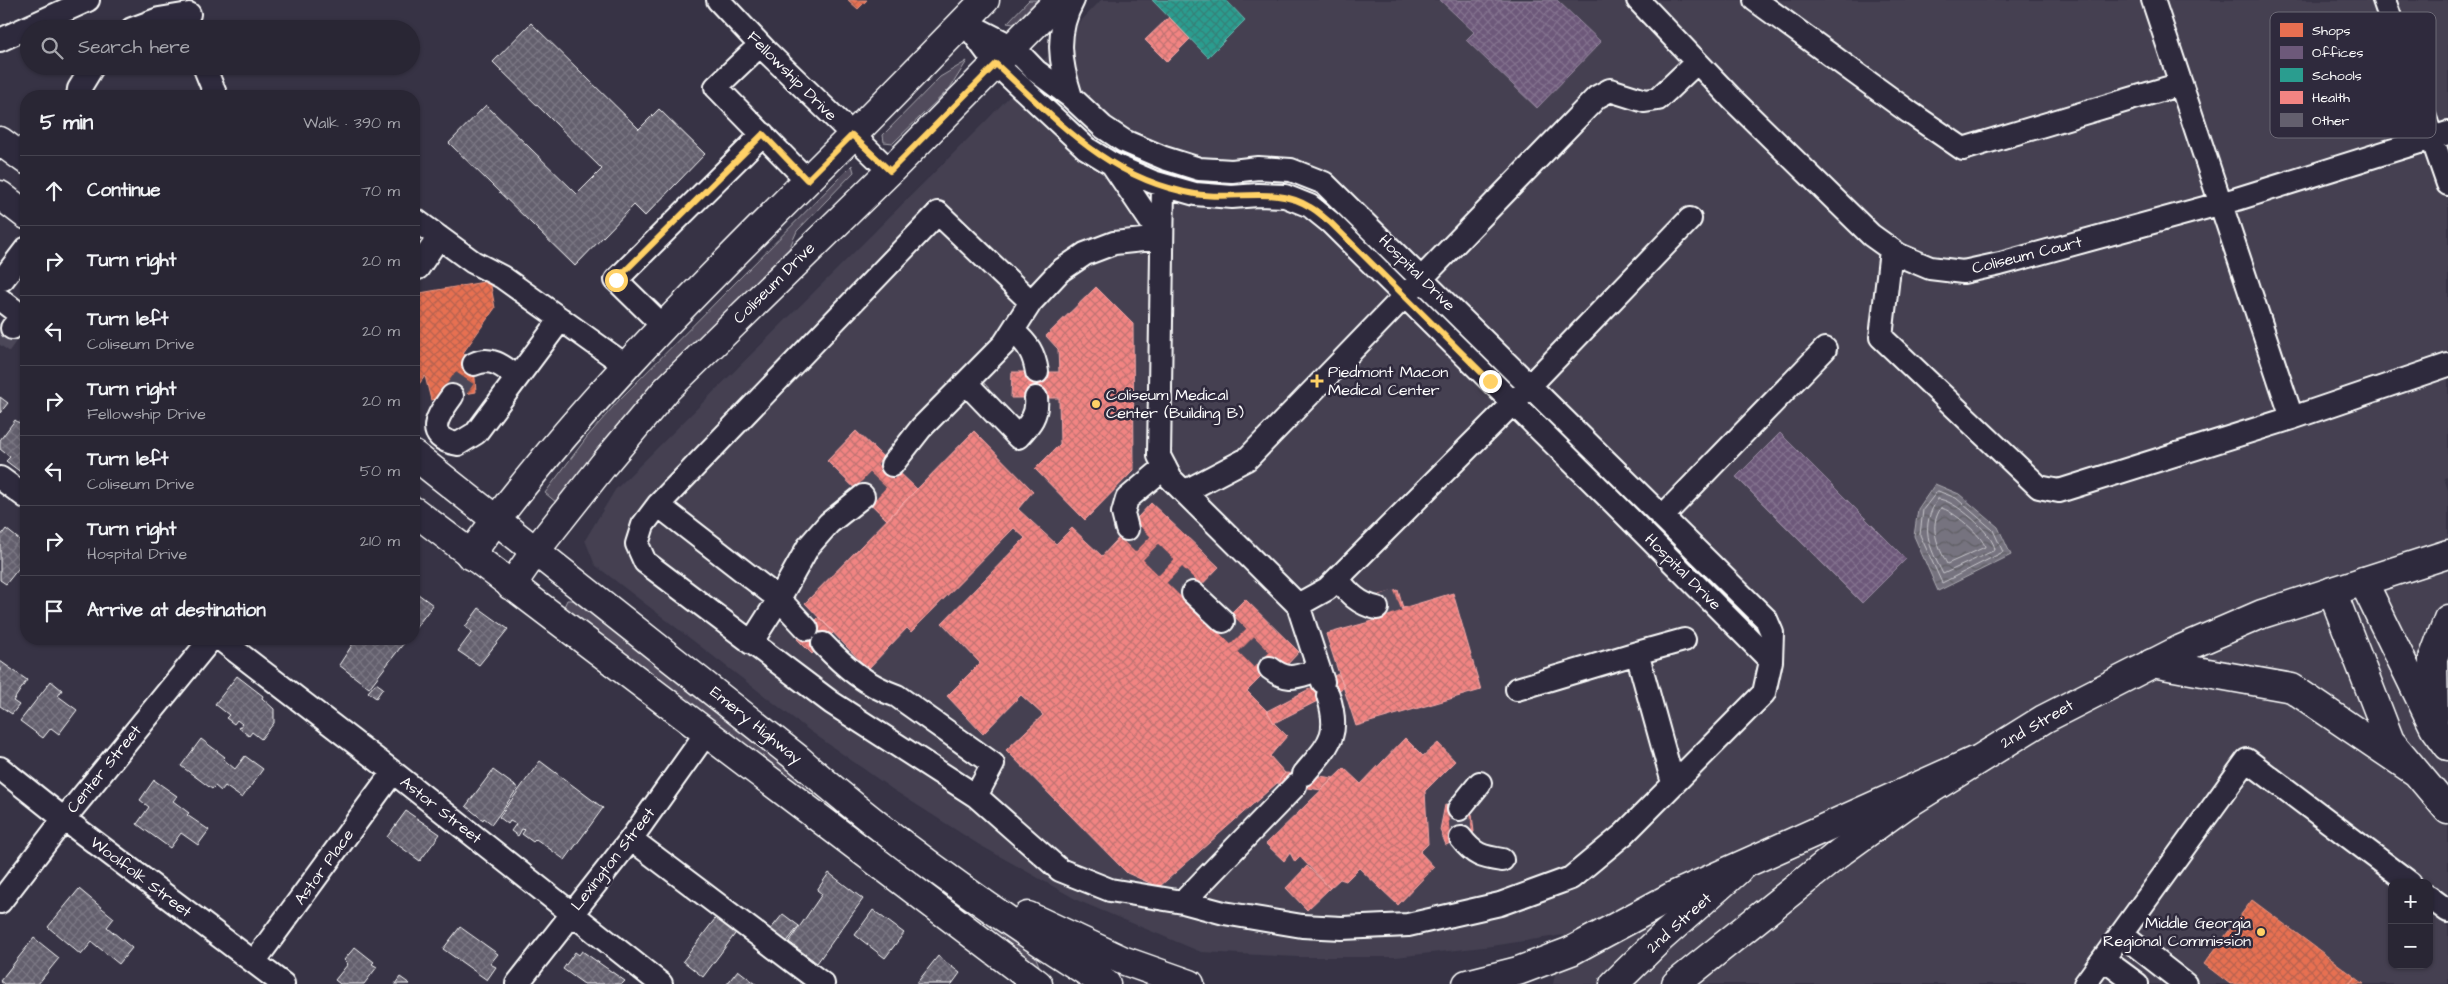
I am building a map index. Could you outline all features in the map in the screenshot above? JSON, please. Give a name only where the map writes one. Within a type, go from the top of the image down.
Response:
[{"type":"main road","points":[[470,555],[496,518],[564,435],[625,365],[985,0]]},
{"type":"main road","name":"Coliseum Drive","points":[[511,586],[536,550],[604,464],[666,390],[890,171],[1059,0]]},
{"type":"main road","points":[[0,194],[20,210]]},
{"type":"main road","name":"Emery Highway","points":[[420,460],[790,752],[853,807],[927,864],[1033,938],[1106,984]]},
{"type":"main road","name":"Emery Highway","points":[[420,516],[1038,984]]},
{"type":"main road","name":"2nd Street","points":[[1676,984],[1842,850],[1907,804],[2044,719],[2152,663],[2262,614],[2448,554]]},
{"type":"main road","points":[[2363,582],[2441,737]]},
{"type":"main road","points":[[2332,591],[2390,741],[2448,810]]},
{"type":"main road","points":[[2441,737],[2433,658],[2448,619]]},
{"type":"main road","points":[[2152,663],[2292,688],[2417,773]]},
{"type":"main road","points":[[1466,984],[1518,971],[1571,951],[1675,895],[1974,761]]},
{"type":"main road","points":[[927,864],[1063,934],[1122,960],[1190,984]]},
{"type":"main road","name":"2nd Street","points":[[1614,984],[1661,938],[1745,865]]},
{"type":"street","points":[[44,20],[88,0]]},
{"type":"street","name":"Fellowship Drive","points":[[718,0],[760,45],[890,171]]},
{"type":"street","points":[[1071,97],[1059,55],[1061,31],[1073,0]]},
{"type":"street","name":"Coliseum Court","points":[[1638,0],[1835,202],[1871,236],[1898,255],[1930,268],[1963,272],[2220,204],[2431,138]]},
{"type":"street","points":[[1755,0],[1908,112],[1963,149],[2181,84]]},
{"type":"street","points":[[2153,0],[2292,418]]},
{"type":"street","points":[[2384,0],[2389,12]]},
{"type":"street","points":[[156,20],[189,14]]},
{"type":"street","name":"Hospital Drive","points":[[964,22],[1005,55],[1086,148],[1112,164],[1163,185],[1195,194],[1232,197],[1258,195],[1285,196],[1310,206],[1331,223],[1771,661]]},
{"type":"street","points":[[0,40],[20,31]]},
{"type":"street","points":[[760,45],[716,87],[807,180]]},
{"type":"street","name":"Hospital Drive","points":[[1005,55],[1036,71],[1071,97],[1103,127],[1124,141],[1164,158],[1199,168],[1232,171],[1258,168],[1291,170],[1324,183],[1766,618],[1772,633],[1771,661]]},
{"type":"street","points":[[1184,492],[1247,459],[1405,298],[1597,97],[1610,90],[1645,102],[1658,99],[1697,62]]},
{"type":"street","points":[[79,90],[88,75]]},
{"type":"street","points":[[207,75],[212,90]]},
{"type":"street","points":[[2436,123],[2441,135],[2448,184]]},
{"type":"street","points":[[663,326],[616,280],[763,134]]},
{"type":"street","points":[[1112,164],[1162,238]]},
{"type":"street","points":[[1163,185],[1159,456],[1171,479],[1298,605],[1323,682],[1335,728],[1328,746],[1300,780],[1183,902]]},
{"type":"street","points":[[1031,302],[938,213],[658,506],[643,525],[637,544],[645,562],[816,692],[976,796],[1060,870],[1110,890],[1183,902],[1224,913],[1302,926],[1342,928],[1408,925],[1500,904],[1571,878],[1624,834],[1764,693],[1771,661]]},
{"type":"street","points":[[1298,605],[1327,589],[1513,403],[1690,219]]},
{"type":"street","points":[[420,223],[473,262],[502,276],[625,365]]},
{"type":"street","points":[[420,265],[439,237]]},
{"type":"street","points":[[892,465],[921,428],[1004,344],[1031,302],[1060,271],[1085,254],[1114,243],[1162,238]]},
{"type":"street","points":[[1891,250],[1881,337],[2039,487],[2059,491],[2292,418],[2448,365]]},
{"type":"street","points":[[20,260],[1,290],[20,314]]},
{"type":"street","points":[[12,328],[20,318]]},
{"type":"street","points":[[452,396],[438,415],[435,426],[439,436],[450,443],[458,444],[476,433],[561,319]]},
{"type":"street","points":[[1013,330],[1026,342],[1034,353],[1036,372]]},
{"type":"street","points":[[1662,516],[1825,349]]},
{"type":"street","points":[[474,364],[490,360],[517,377]]},
{"type":"street","points":[[966,383],[1018,437],[1032,422],[1037,408],[1036,398]]},
{"type":"street","points":[[1127,529],[1123,513],[1127,499],[1165,467]]},
{"type":"street","points":[[0,478],[20,493]]},
{"type":"street","points":[[751,643],[779,599],[808,547],[829,523],[863,496]]},
{"type":"street","points":[[658,506],[779,599],[850,672],[881,690],[897,696],[993,764],[976,796]]},
{"type":"street","points":[[1337,579],[1355,599],[1366,606],[1377,608]]},
{"type":"street","points":[[1193,593],[1224,621]]},
{"type":"street","points":[[1517,689],[1637,652],[1684,640]]},
{"type":"street","name":"Center Street","points":[[0,902],[64,819],[206,645]]},
{"type":"street","name":"Astor Street","points":[[228,645],[393,772],[661,984]]},
{"type":"street","points":[[1637,652],[1673,783]]},
{"type":"street","points":[[816,692],[839,661]]},
{"type":"street","points":[[1270,668],[1281,677],[1323,682]]},
{"type":"street","name":"Lexington Street","points":[[517,984],[631,839],[707,732]]},
{"type":"street","points":[[2085,984],[2247,760],[2405,879]]},
{"type":"street","name":"Woolfolk Street","points":[[0,768],[64,819],[283,984]]},
{"type":"street","name":"Astor Place","points":[[254,962],[393,772]]},
{"type":"street","points":[[1459,809],[1480,783]]},
{"type":"street","points":[[1461,838],[1471,851],[1486,858],[1502,860]]},
{"type":"street","points":[[631,839],[823,984]]},
{"type":"street","points":[[2433,900],[2448,911]]},
{"type":"street","points":[[2122,934],[2185,984]]},
{"type":"street","points":[[2103,959],[2137,984]]},
{"type":"shaded area","points":[[1029,0],[1037,0],[1014,24],[1007,23]]},
{"type":"shaded area","points":[[1101,0],[2448,0],[2448,477],[2444,478],[2448,490],[2448,984],[1553,984],[1563,935],[1492,946],[1396,957],[1297,957],[1201,952],[1079,901],[978,844],[892,789],[810,731],[595,565],[585,540],[615,490],[986,121]]},
{"type":"shaded area","points":[[967,61],[950,88],[893,143],[884,142],[883,135],[940,77]]},
{"type":"shaded area","points":[[852,165],[854,172],[797,231],[789,249],[639,404],[583,469],[557,503],[545,493],[587,437],[619,400]]},
{"type":"shaded area","points":[[567,600],[577,600],[1033,950],[1041,971],[562,611]]},
{"type":"water","points":[[1935,484],[1959,494],[1998,527],[2011,555],[1938,591],[1914,536],[1918,509]]},
{"type":"building: Shops","points":[[848,0],[867,0],[858,9]]},
{"type":"building: Shops","points":[[490,281],[495,308],[463,353],[474,364],[476,392],[431,400],[425,376],[420,383],[420,293]]},
{"type":"building: Shops","name":"Middle Georgia Regional Commission","points":[[2252,900],[2355,977],[2349,984],[2230,984],[2204,964]]},
{"type":"building: Shops","points":[[2355,977],[2364,984],[2349,984]]},
{"type":"building: Offices","points":[[1440,0],[1557,0],[1601,42],[1537,108],[1466,40],[1474,32]]},
{"type":"building: Offices","points":[[1780,433],[1906,559],[1862,603],[1736,477]]},
{"type":"building: Schools","points":[[1152,0],[1226,0],[1245,20],[1208,57]]},
{"type":"building: Health","points":[[1169,17],[1190,39],[1167,62],[1145,40]]},
{"type":"building: Health","name":"Coliseum Medical Center (Building B)","points":[[1096,287],[1133,324],[1134,470],[1085,520],[1035,469],[1060,444],[1059,398],[1011,398],[1012,372],[1059,372],[1058,349],[1046,336]]},
{"type":"building: Health","points":[[856,431],[917,489],[887,520],[827,461]]},
{"type":"building: Health","points":[[974,431],[1033,491],[1018,509],[1056,544],[1072,528],[1102,556],[1151,503],[1219,567],[1189,598],[1217,627],[1245,599],[1299,652],[1284,668],[1276,662],[1247,691],[1267,711],[1274,723],[1287,736],[1270,756],[1285,773],[1277,783],[1159,887],[1127,873],[1006,750],[1043,715],[1021,695],[983,734],[947,696],[980,663],[942,623],[1025,538],[1014,528],[911,632],[907,628],[868,669],[805,603]]},
{"type":"building: Health","points":[[1398,590],[1403,608],[1380,619],[1373,597]]},
{"type":"building: Health","points":[[1453,593],[1481,690],[1356,726],[1326,634],[1380,619],[1403,608]]},
{"type":"building: Health","points":[[819,617],[834,632],[812,654],[797,639]]},
{"type":"building: Health","points":[[1338,674],[1345,687],[1274,723],[1267,711]]},
{"type":"building: Health","points":[[1405,738],[1423,756],[1438,743],[1455,761],[1425,791],[1428,844],[1420,852],[1434,867],[1398,905],[1359,868],[1346,881],[1340,879],[1330,888],[1300,857],[1295,862],[1290,853],[1284,861],[1266,844],[1344,768],[1361,784]]},
{"type":"building: Health","points":[[1285,773],[1334,778],[1321,790],[1277,783]]},
{"type":"building: Health","points":[[1445,805],[1472,814],[1474,832],[1446,845],[1440,830]]},
{"type":"building: Health","points":[[1307,866],[1330,888],[1307,910],[1286,888]]},
{"type":"building: Other","points":[[531,23],[639,129],[659,109],[705,154],[645,216],[634,205],[575,266],[449,143],[486,105],[577,194],[602,169],[493,62]]},
{"type":"building: Other","points":[[0,397],[8,403],[0,413]]},
{"type":"building: Other","points":[[15,420],[19,423],[20,422],[20,472],[6,461],[10,457],[0,449],[0,440]]},
{"type":"building: Other","points":[[6,529],[20,540],[20,566],[6,584],[0,580],[0,537]]},
{"type":"building: Other","points":[[420,595],[433,605],[420,622]]},
{"type":"building: Other","points":[[479,608],[508,629],[479,665],[458,651],[472,632],[465,627]]},
{"type":"building: Other","points":[[352,645],[402,645],[369,688],[339,665]]},
{"type":"building: Other","points":[[0,661],[27,680],[13,701],[19,705],[12,714],[0,706]]},
{"type":"building: Other","points":[[237,676],[263,696],[262,698],[274,709],[274,723],[261,739],[252,732],[249,736],[239,728],[242,724],[237,720],[234,724],[226,718],[229,715],[215,704]]},
{"type":"building: Other","points":[[51,681],[62,690],[58,696],[77,710],[59,734],[51,728],[43,738],[20,721]]},
{"type":"building: Other","points":[[376,683],[383,688],[376,698],[368,692]]},
{"type":"building: Other","points":[[201,739],[225,757],[223,759],[235,769],[245,756],[263,769],[242,798],[225,786],[221,791],[215,786],[212,789],[181,766]]},
{"type":"building: Other","points":[[540,761],[603,808],[565,860],[536,839],[533,842],[522,834],[525,830],[522,829],[518,836],[511,831],[516,824],[510,821],[508,824],[499,817]]},
{"type":"building: Other","points":[[493,770],[518,788],[492,824],[484,818],[483,820],[466,806]]},
{"type":"building: Other","points":[[154,780],[177,796],[173,801],[189,813],[187,815],[209,830],[198,845],[181,833],[170,848],[137,824],[149,807],[140,800]]},
{"type":"building: Other","points":[[406,811],[440,834],[420,861],[387,837]]},
{"type":"building: Other","points":[[829,873],[863,899],[817,963],[789,942],[822,894],[817,890]]},
{"type":"building: Other","points":[[79,889],[114,918],[107,927],[132,948],[119,964],[92,942],[81,955],[48,927]]},
{"type":"building: Other","points":[[873,910],[904,933],[885,958],[855,935]]},
{"type":"building: Other","points":[[783,914],[799,926],[786,943],[770,930]]},
{"type":"building: Other","points":[[718,915],[738,930],[703,977],[683,961]]},
{"type":"building: Other","points":[[460,927],[498,954],[490,964],[496,967],[487,980],[443,949]]},
{"type":"building: Other","points":[[34,938],[59,958],[38,984],[4,984],[0,981]]},
{"type":"building: Other","points":[[355,947],[374,962],[372,964],[377,967],[364,984],[340,984],[335,980],[348,964],[344,960]]},
{"type":"building: Other","points":[[582,951],[625,981],[622,984],[584,984],[563,969],[575,952],[579,955]]},
{"type":"building: Other","points":[[938,956],[960,973],[952,984],[916,984]]},
{"type":"building: Other","points":[[738,970],[756,984],[727,984]]},
{"type":"building: Other","points":[[400,977],[410,984],[395,984]]},
{"type":"tunnel","points":[[0,345],[12,328]]},
{"type":"tunnel","points":[[452,396],[474,364]]},
{"type":"tunnel","points":[[863,496],[892,465]]},
{"type":"tunnel","points":[[1127,529],[1193,593]]},
{"type":"tunnel","points":[[1377,608],[1401,599]]},
{"type":"tunnel","points":[[1223,621],[1270,668]]},
{"type":"tunnel","points":[[1459,809],[1461,838]]},
{"type":"place","name":"Piedmont Macon Medical Center","points":[[1317,381]]},
{"type":"place","name":"Coliseum Medical Center (Building B)","points":[[1096,404]]},
{"type":"place","name":"Middle Georgia Regional Commission","points":[[2261,932]]},
{"type":"route","points":[[616,280],[763,134],[807,180],[852,135],[890,171],[996,64],[1086,148],[1112,164],[1153,182],[1195,194],[1232,197],[1258,195],[1285,196],[1310,206],[1331,223],[1374,268],[1490,381]]}]
